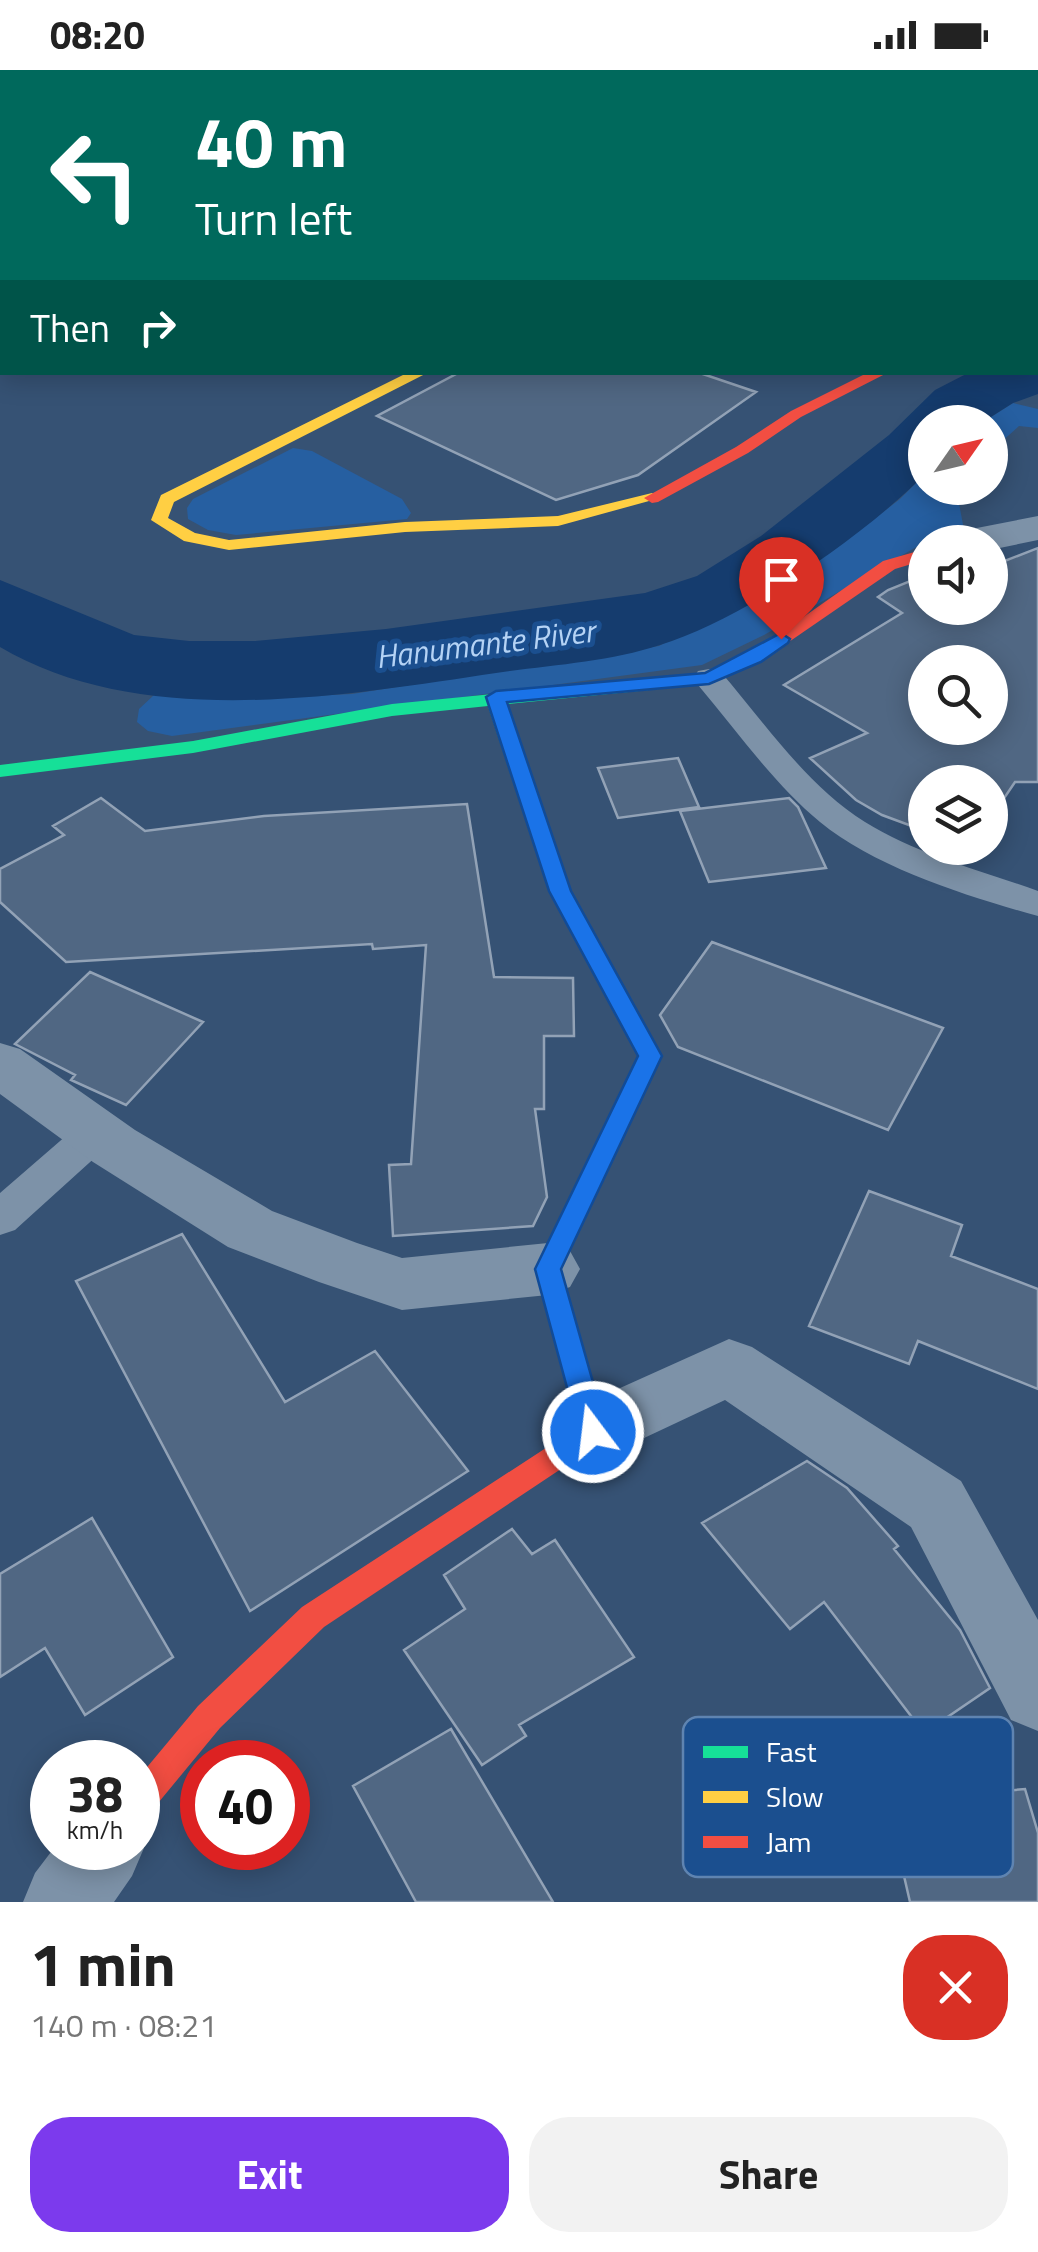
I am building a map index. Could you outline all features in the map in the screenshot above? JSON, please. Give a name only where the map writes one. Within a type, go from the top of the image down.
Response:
[{"type":"street","points":[[416,375],[166,499],[159,520],[190,537],[229,545],[405,528],[558,521],[610,511],[656,496],[742,450],[796,414],[876,375]]},
{"type":"street","points":[[1008,534],[1038,528]]},
{"type":"street","points":[[0,771],[193,748],[392,710],[709,678],[754,658],[889,565],[908,559]]},
{"type":"street","points":[[496,697],[560,891],[650,1056],[548,1269],[593,1432]]},
{"type":"street","points":[[0,1064],[96,1132],[250,1229],[402,1284],[548,1269]]},
{"type":"street","points":[[160,1777],[210,1717],[313,1617],[593,1432],[729,1366],[936,1504],[1038,1694]]},
{"type":"street","points":[[64,1902],[88,1870]]},
{"type":"lane","points":[[709,678],[822,806],[850,828],[881,845],[1038,904]]},
{"type":"lane","points":[[0,1218],[96,1132]]},
{"type":"shaded area","points":[[1013,403],[1038,409],[1038,428],[1019,426],[1008,436],[1008,406]]},
{"type":"shaded area","points":[[293,448],[312,451],[402,499],[411,513],[407,519],[236,535],[208,530],[188,519],[187,508],[193,499]]},
{"type":"shaded area","points":[[908,491],[908,505],[959,505],[963,525],[908,525],[908,552],[764,635],[702,665],[172,736],[148,731],[137,722],[139,709],[154,695],[251,699],[352,694],[659,646],[830,553]]},
{"type":"water","points":[[964,375],[1038,375],[1038,394],[1008,406],[920,405],[935,390]]},
{"type":"water","name":"Hanumante River","points":[[908,416],[908,490],[899,498],[836,549],[764,596],[693,633],[641,651],[374,690],[244,700],[179,698],[116,690],[56,673],[0,647],[0,580],[134,635],[189,641],[255,641],[386,629],[645,593],[697,576],[761,536]]},
{"type":"building","points":[[454,375],[706,375],[756,392],[638,475],[556,500],[377,416]]},
{"type":"building","points":[[1038,548],[1038,782],[1015,782],[1008,792],[1008,765],[908,765],[908,825],[856,800],[810,758],[867,733],[784,685],[902,613],[878,597],[908,582],[908,625],[1008,625],[1008,560]]},
{"type":"building","points":[[678,758],[699,807],[618,818],[598,768]]},
{"type":"building","points":[[101,798],[145,831],[264,816],[467,804],[494,977],[573,978],[574,1036],[544,1036],[544,1109],[535,1109],[547,1197],[533,1226],[393,1236],[389,1165],[411,1164],[426,945],[373,949],[372,944],[66,962],[0,902],[0,869],[64,835],[53,826]]},
{"type":"building","points":[[789,798],[798,807],[826,868],[709,882],[680,811]]},
{"type":"building","points":[[712,942],[943,1028],[888,1130],[678,1047],[660,1015]]},
{"type":"building","points":[[90,972],[203,1022],[126,1105],[71,1080],[75,1075],[15,1044]]},
{"type":"building","points":[[869,1191],[962,1225],[951,1256],[1038,1289],[1038,1389],[918,1341],[909,1364],[809,1326]]},
{"type":"building","points":[[182,1234],[285,1402],[375,1351],[468,1471],[250,1611],[76,1281]]},
{"type":"building","points":[[807,1461],[847,1488],[898,1546],[894,1549],[960,1630],[990,1688],[947,1717],[912,1717],[824,1602],[790,1629],[702,1523]]},
{"type":"building","points":[[92,1518],[173,1657],[85,1715],[45,1648],[0,1677],[0,1574]]},
{"type":"building","points":[[512,1529],[532,1554],[555,1540],[634,1657],[519,1725],[526,1736],[482,1765],[404,1650],[465,1609],[444,1575]]},
{"type":"building","points":[[451,1729],[553,1902],[416,1902],[353,1786]]},
{"type":"building","points":[[1025,1789],[1038,1833],[1038,1902],[910,1902],[904,1877],[1013,1877],[1013,1790]]},
{"type":"traffic: fast","points":[[0,771],[193,747],[392,710],[709,678],[754,658],[777,642]]},
{"type":"traffic: fast","points":[[495,697],[560,891],[650,1056],[548,1269],[578,1378]]},
{"type":"traffic: slow","points":[[416,375],[167,499],[159,520],[190,537],[229,545],[405,527],[558,521],[652,498]]},
{"type":"traffic: jam","points":[[652,498],[742,450],[796,414],[876,375]]},
{"type":"traffic: jam","points":[[777,642],[889,565],[908,559]]},
{"type":"traffic: jam","points":[[160,1776],[209,1717],[313,1617],[593,1432],[578,1378]]},
{"type":"route","points":[[593,1432],[548,1269],[650,1056],[560,891],[496,697],[709,678],[754,658],[781,639]]}]
